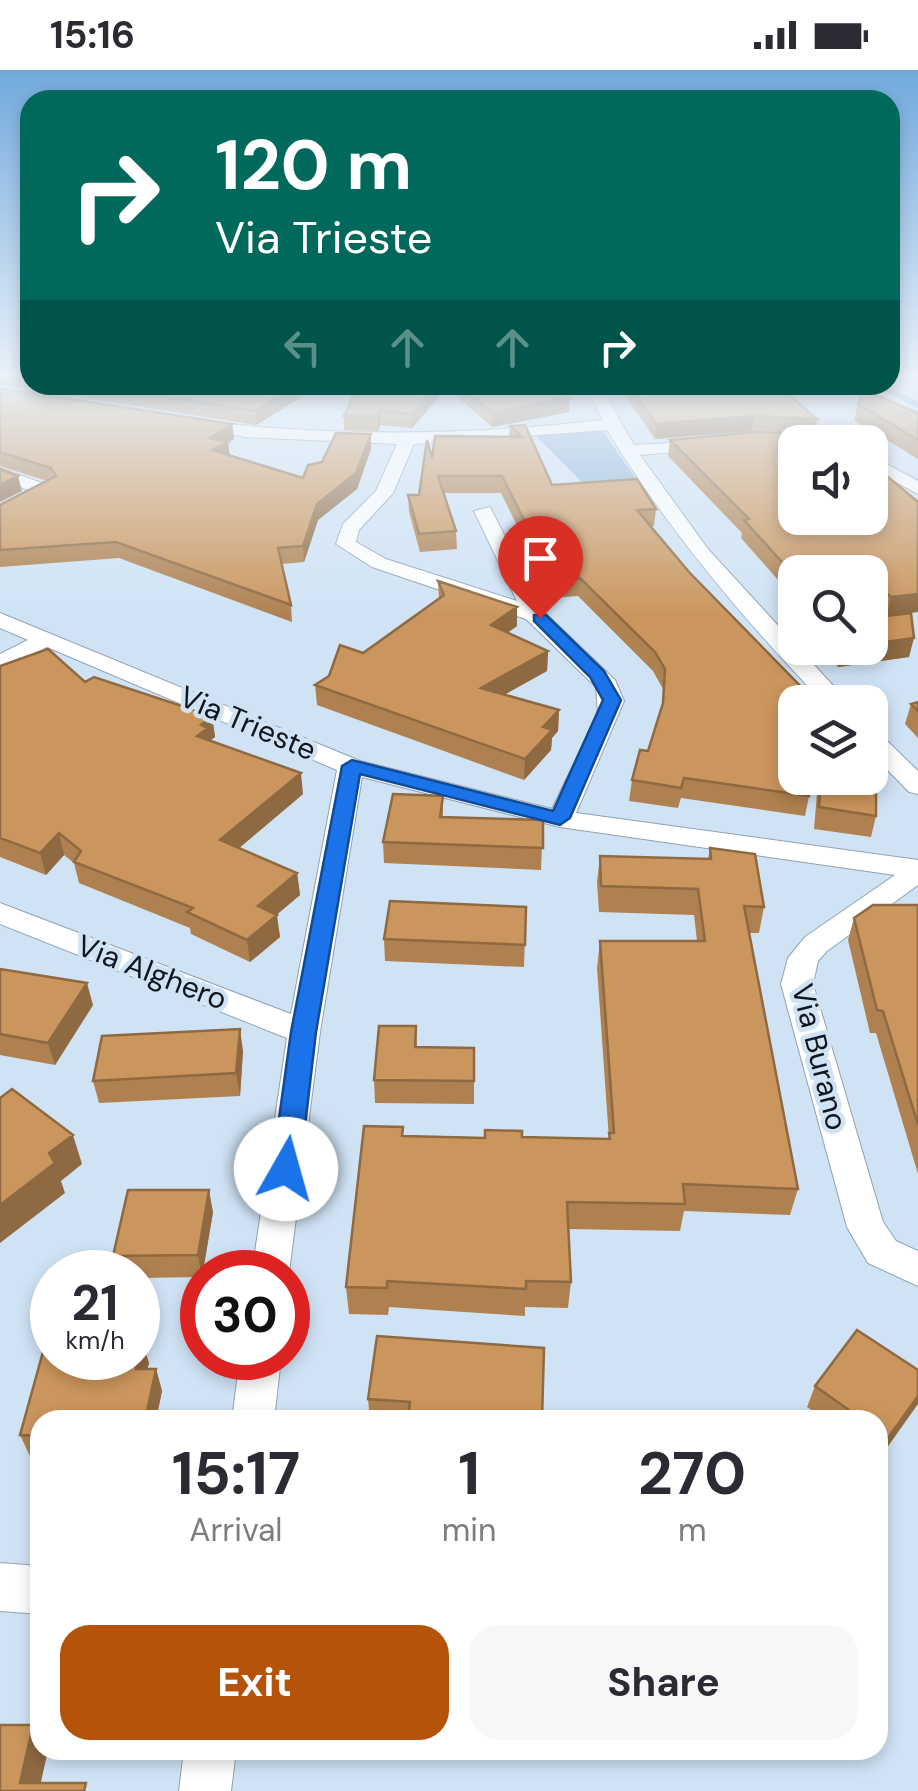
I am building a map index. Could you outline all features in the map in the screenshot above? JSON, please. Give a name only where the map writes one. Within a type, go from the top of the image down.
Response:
[{"type":"street","points":[[401,455],[384,492],[348,532],[347,546],[378,563],[534,614]]},
{"type":"street","points":[[633,455],[727,589],[820,685]]},
{"type":"street","points":[[888,471],[918,489]]},
{"type":"street","points":[[0,473],[47,491],[0,513]]},
{"type":"street","points":[[484,511],[534,614],[598,674],[612,700],[560,818]]},
{"type":"street","name":"Via Trieste","points":[[0,620],[352,766],[560,818],[918,870]]},
{"type":"street","points":[[0,664],[46,638]]},
{"type":"street","points":[[888,756],[918,786]]},
{"type":"street","points":[[275,1250],[304,1032],[352,766]]},
{"type":"street","name":"Via Burano","points":[[918,870],[816,944],[803,958],[796,984],[866,1227],[882,1252],[918,1270]]},
{"type":"street","name":"Via Alghero","points":[[0,913],[304,1032]]},
{"type":"street","points":[[254,1410],[258,1380]]},
{"type":"street","points":[[0,1587],[30,1589]]},
{"type":"street","points":[[205,1791],[209,1760]]},
{"type":"shaded area","points":[[555,455],[620,455],[641,486],[591,491]]},
{"type":"building","points":[[11,455],[229,455],[303,478],[308,465],[322,462],[325,455],[363,455],[356,473],[317,504],[303,546],[278,548],[291,605],[116,542],[0,550],[0,505],[56,476],[51,468]]},
{"type":"building","points":[[425,455],[539,455],[552,485],[637,479],[656,509],[637,510],[689,572],[799,685],[778,685],[778,792],[684,778],[681,788],[632,780],[640,750],[648,751],[663,703],[665,669],[655,652],[580,578],[554,580],[502,476],[438,476],[456,531],[419,534],[408,495],[419,495]]},
{"type":"building","points":[[685,455],[778,455],[778,535],[888,535],[888,477],[918,502],[918,594],[888,594],[888,555],[778,558],[744,520],[749,519]]},
{"type":"building","points":[[0,469],[18,476],[0,485]]},
{"type":"building","points":[[438,581],[517,607],[491,625],[548,651],[481,688],[559,710],[543,727],[552,730],[525,759],[315,685],[329,676],[340,645],[363,653],[444,595]]},
{"type":"building","points":[[911,613],[914,638],[888,642],[888,616]]},
{"type":"building","points":[[48,649],[85,682],[94,677],[212,716],[201,725],[208,728],[197,736],[301,773],[220,840],[297,873],[258,906],[277,915],[247,940],[187,912],[193,908],[74,862],[81,851],[59,833],[40,853],[0,838],[0,666]]},
{"type":"building","points":[[393,794],[443,796],[440,817],[543,820],[543,848],[383,842]]},
{"type":"building","points":[[820,795],[876,795],[876,816],[819,807]]},
{"type":"building","points":[[710,848],[755,854],[764,907],[744,906],[798,1189],[683,1184],[685,1204],[567,1202],[571,1282],[526,1281],[526,1289],[387,1281],[387,1288],[346,1287],[364,1126],[403,1127],[402,1136],[485,1138],[485,1130],[522,1131],[522,1137],[610,1139],[609,1133],[614,1133],[600,941],[705,941],[698,889],[601,886],[600,856],[711,859]]},
{"type":"building","points":[[390,901],[526,907],[525,945],[384,939]]},
{"type":"building","points":[[873,905],[918,905],[918,1125],[883,1011],[877,1010],[854,918]]},
{"type":"building","points":[[0,969],[87,983],[48,1043],[0,1034]]},
{"type":"building","points":[[379,1026],[416,1026],[415,1047],[474,1048],[474,1081],[374,1080]]},
{"type":"building","points":[[240,1029],[236,1073],[93,1081],[102,1036]]},
{"type":"building","points":[[12,1089],[73,1135],[49,1153],[55,1163],[0,1205],[0,1098]]},
{"type":"building","points":[[128,1190],[209,1190],[199,1250],[160,1255],[160,1250],[114,1250]]},
{"type":"building","points":[[857,1330],[918,1370],[918,1396],[888,1438],[888,1410],[849,1410],[815,1386]]},
{"type":"building","points":[[377,1336],[544,1348],[542,1410],[409,1410],[410,1402],[368,1399]]},
{"type":"building","points":[[35,1380],[154,1380],[147,1410],[30,1410],[30,1436],[20,1435]]},
{"type":"building","points":[[0,1725],[30,1725],[20,1783],[86,1783],[84,1791],[0,1791]]},
{"type":"route","points":[[286,1169],[304,1032],[352,766],[560,818],[610,714],[612,700],[598,674],[540,618]]}]
